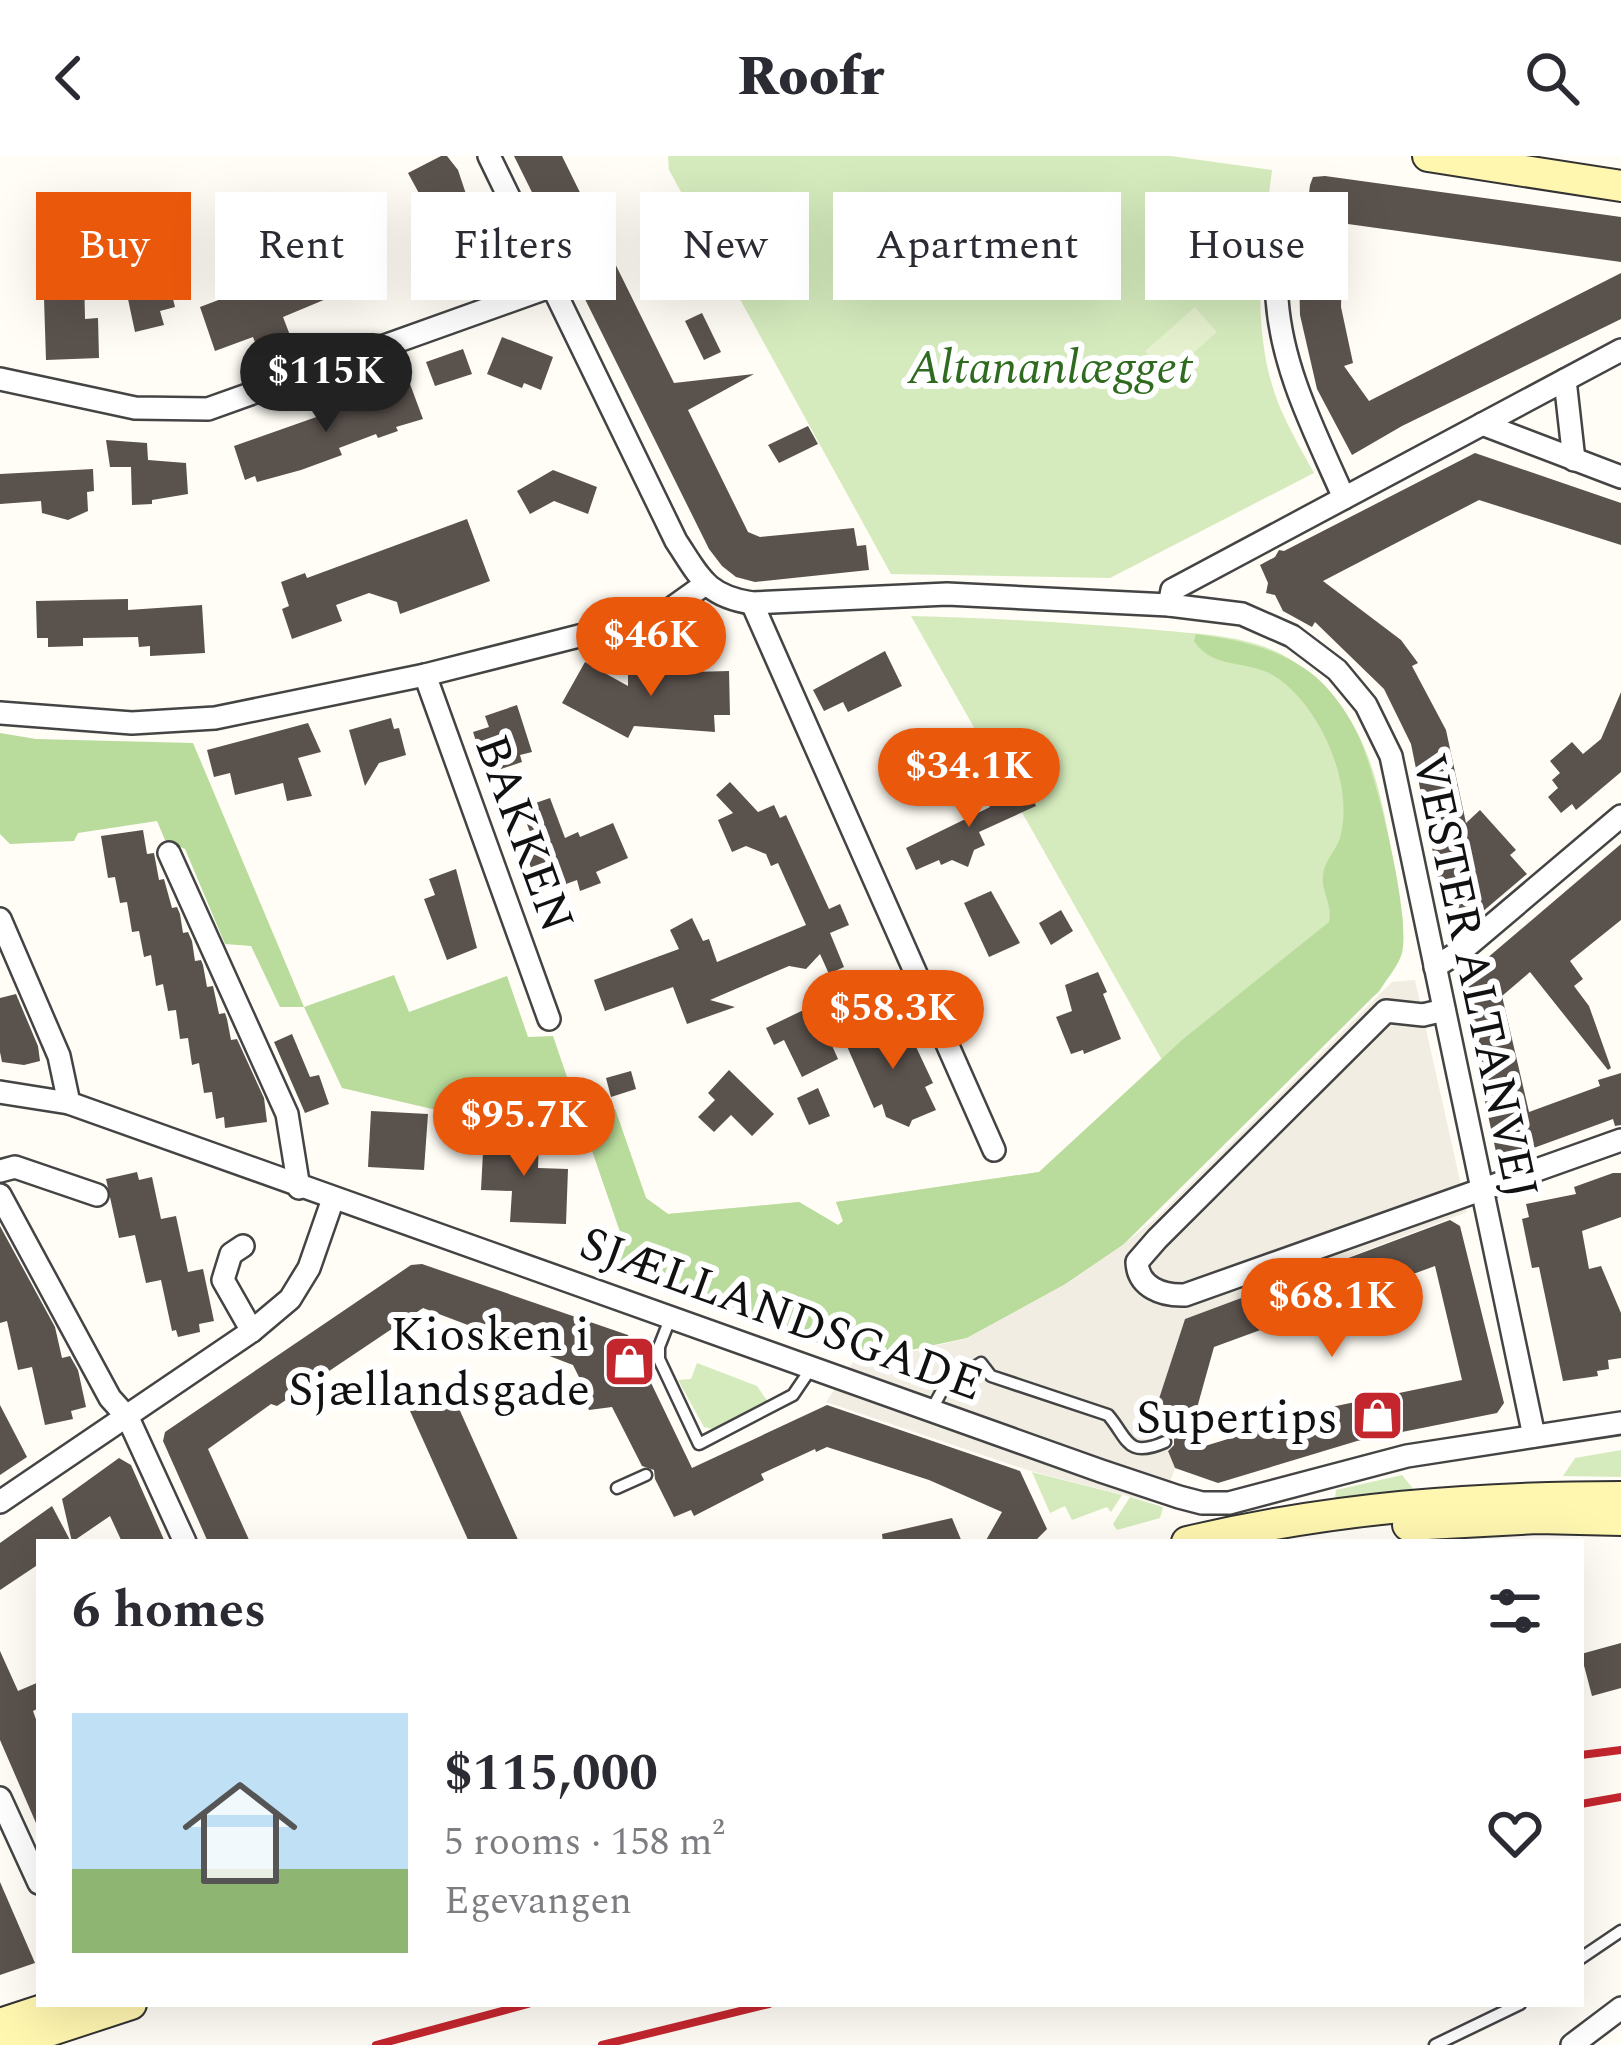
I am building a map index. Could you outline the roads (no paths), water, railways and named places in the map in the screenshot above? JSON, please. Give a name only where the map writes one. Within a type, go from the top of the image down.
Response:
[{"type":"main road","points":[[1428,156],[1621,186]]},
{"type":"main road","points":[[1202,1539],[1331,1514],[1522,1521],[1621,1497]]},
{"type":"main road","points":[[1308,1539],[1391,1526],[1621,1520]]},
{"type":"main road","points":[[0,2024],[52,2007]]},
{"type":"main road","points":[[6,2045],[87,2011]]},
{"type":"street","points":[[489,156],[506,192]]},
{"type":"street","points":[[0,379],[135,408],[208,409],[513,300]]},
{"type":"street","points":[[0,713],[132,723],[215,718],[424,675],[662,615],[704,584],[676,541],[559,300]]},
{"type":"street","points":[[1277,300],[1297,389],[1344,498]]},
{"type":"street","points":[[1169,605],[1172,590],[1621,350]]},
{"type":"street","points":[[1565,380],[1574,460]]},
{"type":"street","points":[[1482,424],[1621,477]]},
{"type":"street","name":"VESTER ALTANVEJ","points":[[704,584],[725,599],[752,603],[947,594],[1169,605],[1242,614],[1292,636],[1337,670],[1366,705],[1391,756],[1534,1436]]},
{"type":"street","points":[[752,603],[994,1150]]},
{"type":"street","name":"BAKKEN","points":[[424,675],[549,1019]]},
{"type":"street","points":[[1436,967],[1465,948],[1621,816]]},
{"type":"street","points":[[169,853],[287,1114],[299,1188]]},
{"type":"street","points":[[0,919],[59,1056],[69,1103]]},
{"type":"street","points":[[1444,1010],[1423,1015],[1386,1011],[1157,1239],[1136,1262],[1137,1271],[1160,1292],[1185,1295],[1621,1140]]},
{"type":"street","name":"SJÆLLANDSGADE","points":[[0,1091],[69,1103],[1202,1503],[1229,1503],[1391,1460],[1621,1423]]},
{"type":"street","points":[[0,1171],[15,1168],[97,1195]]},
{"type":"street","points":[[0,1195],[110,1398],[128,1418],[183,1539]]},
{"type":"street","points":[[0,1502],[128,1418],[290,1299],[309,1268],[333,1199]]},
{"type":"street","points":[[242,1246],[231,1254],[223,1280],[252,1331]]},
{"type":"street","points":[[0,1798],[36,1876]]},
{"type":"street","points":[[1572,2045],[1621,2008]]},
{"type":"lane","points":[[671,1316],[659,1359],[699,1444]]},
{"type":"lane","points":[[932,1409],[944,1387],[981,1364],[991,1376],[1108,1415],[1121,1438],[1135,1447],[1165,1442]]},
{"type":"lane","points":[[685,1454],[793,1394],[812,1367]]},
{"type":"lane","points":[[1198,1428],[1230,1414]]},
{"type":"lane","points":[[617,1488],[646,1475]]},
{"type":"lane","points":[[1584,1956],[1621,1930]]},
{"type":"lane","points":[[1435,2045],[1514,2007]]},
{"type":"railway","points":[[1584,1755],[1621,1750]]},
{"type":"railway","points":[[1584,1803],[1621,1797]]},
{"type":"railway","points":[[376,2045],[517,2007]]},
{"type":"railway","points":[[602,2045],[757,2007]]},
{"type":"place","name":"Kiosken i Sjællandsgade","points":[[629,1361]]},
{"type":"place","name":"Supertips","points":[[1377,1416]]},
{"type":"park label","name":"Altananlægget","points":[[1050,366]]}]
